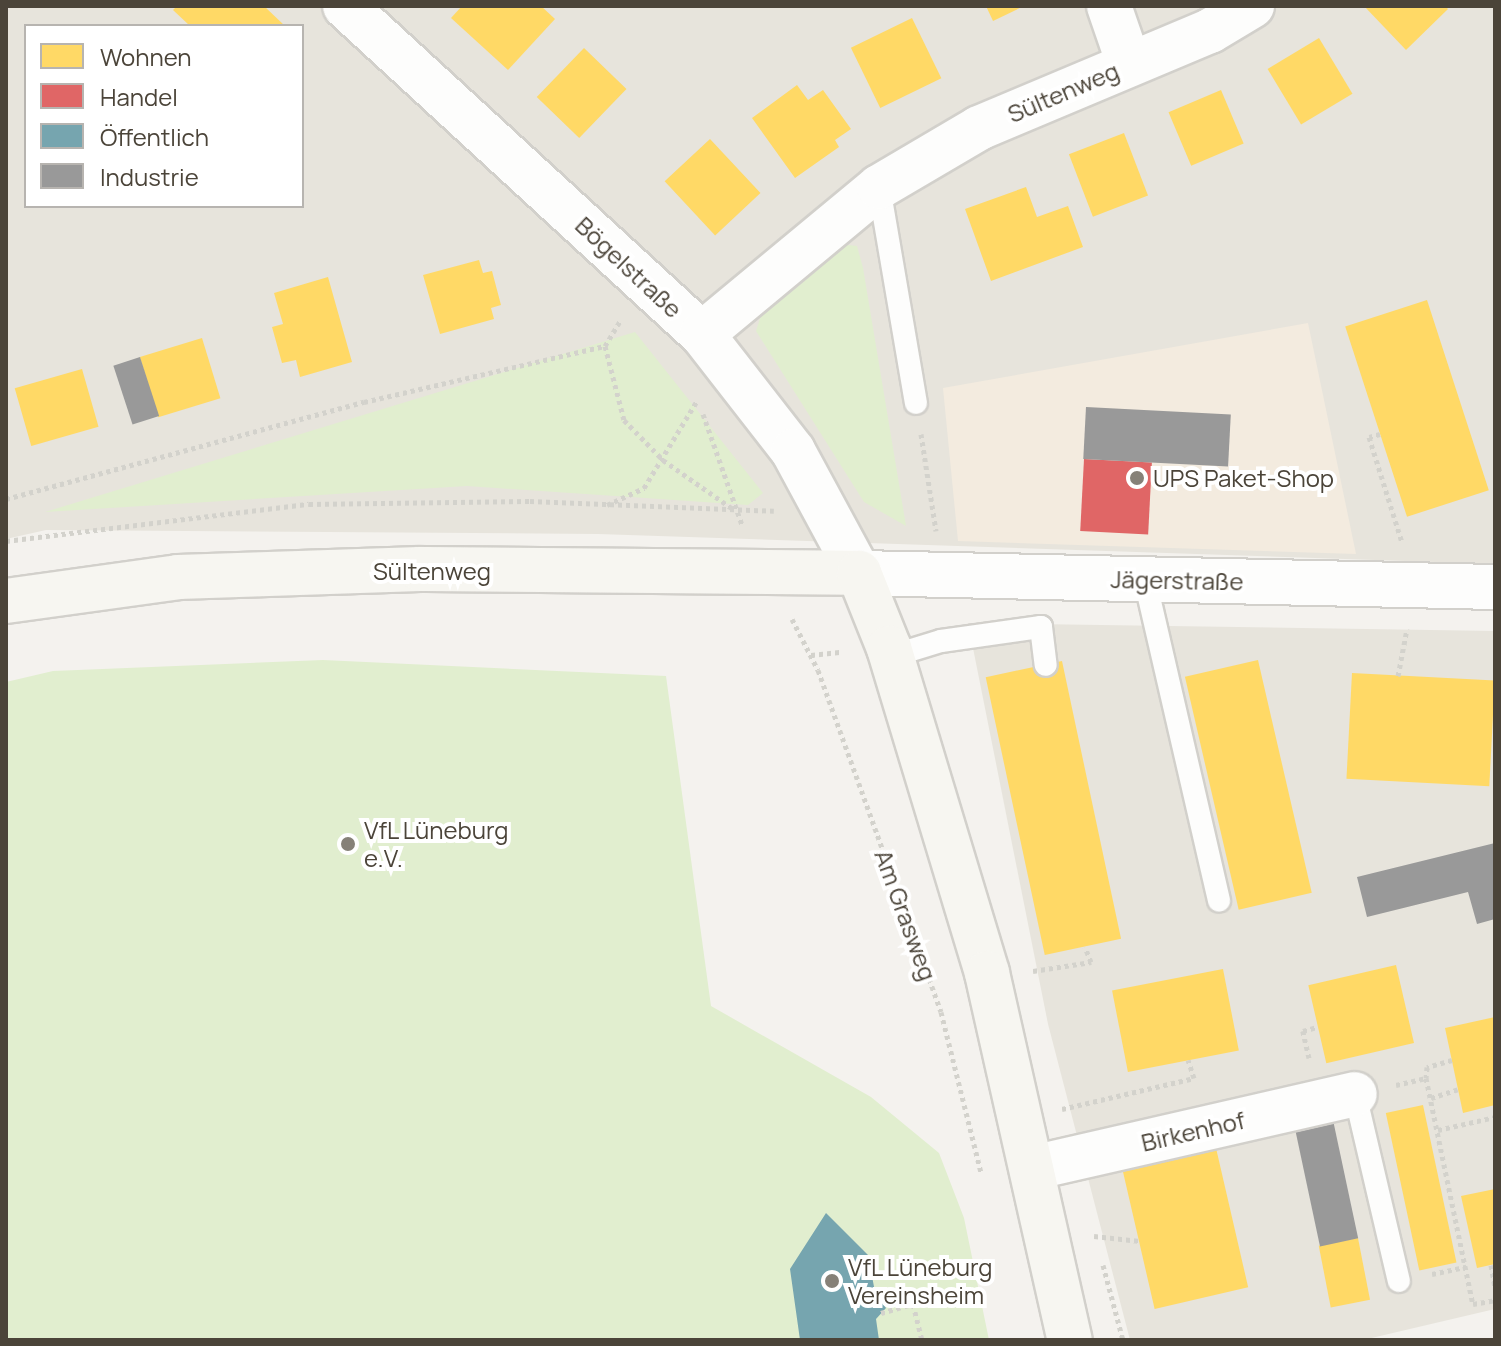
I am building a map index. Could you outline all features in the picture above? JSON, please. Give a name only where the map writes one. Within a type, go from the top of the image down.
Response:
[{"type":"main road","name":"Sültenweg","points":[[6,601],[194,576],[420,569],[859,573]]},
{"type":"main road","points":[[859,573],[892,656],[987,973],[1070,1340]]},
{"type":"street","name":"Bögelstraße","points":[[345,6],[702,334],[793,451],[859,573]]},
{"type":"street","points":[[1109,6],[1129,64]]},
{"type":"street","name":"Sültenweg","points":[[702,334],[879,187],[979,128],[1210,31],[1252,6]]},
{"type":"street","name":"Jägerstraße","points":[[859,573],[1495,587]]},
{"type":"street","name":"Birkenhof","points":[[1032,1168],[1355,1094]]},
{"type":"lane","points":[[879,187],[916,403]]},
{"type":"lane","points":[[1145,580],[1219,901]]},
{"type":"lane","points":[[892,656],[941,641],[1041,627],[1046,665]]},
{"type":"lane","points":[[1355,1094],[1399,1281]]},
{"type":"path","points":[[656,291],[625,312],[605,346],[624,420],[663,460],[734,510]]},
{"type":"path","points":[[6,499],[364,402],[605,346]]},
{"type":"path","name":"Am Grasweg","points":[[663,460],[698,399],[734,510],[818,670],[935,997],[984,1182]]},
{"type":"path","points":[[916,403],[939,575]]},
{"type":"path","points":[[1380,434],[1369,437],[1399,533]]},
{"type":"path","points":[[603,506],[644,488],[663,460]]},
{"type":"path","points":[[6,541],[309,504],[530,501],[777,511]]},
{"type":"path","points":[[987,973],[1091,962],[1085,947]]},
{"type":"path","points":[[1021,1119],[1194,1078],[1188,1060]]},
{"type":"path","points":[[1452,1060],[1427,1067],[1431,1098],[1473,1304],[1495,1300]]},
{"type":"path","points":[[1431,1098],[1458,1089]]},
{"type":"path","points":[[1438,1130],[1495,1117]]},
{"type":"path","points":[[1491,1265],[1495,1288]]},
{"type":"path","points":[[881,1313],[913,1304],[922,1340]]},
{"type":"shaded area","points":[[6,6],[1495,6],[1495,564],[598,534],[46,530],[6,539]]},
{"type":"shaded area","points":[[1308,323],[1356,554],[958,541],[943,388]]},
{"type":"shaded area","points":[[968,623],[1495,631],[1495,1309],[1363,1340],[1130,1340],[1048,1024]]},
{"type":"green space","points":[[839,244],[857,246],[863,268],[906,526],[864,502],[756,331],[763,309]]},
{"type":"green space","points":[[635,332],[763,493],[748,505],[467,486],[45,512]]},
{"type":"green space","name":"VfL Lüneburg e.V.","points":[[323,660],[666,676],[711,1006],[871,1097],[939,1153],[964,1218],[989,1340],[6,1340],[6,682],[53,671]]},
{"type":"building: Wohnen","points":[[177,6],[264,6],[283,24],[188,24],[173,10]]},
{"type":"building: Wohnen","points":[[462,6],[541,6],[555,19],[508,70],[451,18]]},
{"type":"building: Wohnen","points":[[986,6],[1024,6],[993,21]]},
{"type":"building: Wohnen","points":[[1364,6],[1445,6],[1448,9],[1406,50]]},
{"type":"building: Wohnen","points":[[912,18],[941,78],[880,108],[851,48]]},
{"type":"building: Wohnen","points":[[1319,38],[1352,94],[1301,125],[1268,69]]},
{"type":"building: Wohnen","points":[[584,48],[626,89],[579,138],[537,97]]},
{"type":"building: Wohnen","points":[[797,85],[808,100],[823,90],[851,129],[835,140],[839,147],[795,178],[752,118]]},
{"type":"building: Wohnen","points":[[1221,90],[1244,143],[1191,166],[1169,112]]},
{"type":"building: Wohnen","points":[[1124,133],[1148,196],[1093,217],[1069,154]]},
{"type":"building: Wohnen","points":[[710,139],[760,193],[715,235],[665,181]]},
{"type":"building: Wohnen","points":[[1026,187],[1037,217],[1068,206],[1083,247],[991,281],[965,209]]},
{"type":"building: Wohnen","points":[[479,260],[483,273],[492,271],[501,305],[491,308],[494,319],[440,334],[423,275]]},
{"type":"building: Wohnen","points":[[328,277],[352,362],[300,377],[296,360],[282,363],[272,327],[283,324],[274,293]]},
{"type":"building: Wohnen","points":[[1427,300],[1489,490],[1407,517],[1345,327]]},
{"type":"building: Wohnen","points":[[202,338],[220,398],[158,417],[140,357]]},
{"type":"building: Wohnen","points":[[82,369],[99,427],[31,446],[15,388]]},
{"type":"building: Wohnen","points":[[1258,660],[1312,893],[1239,910],[1185,677]]},
{"type":"building: Wohnen","points":[[1062,661],[1121,939],[1045,955],[986,677]]},
{"type":"building: Wohnen","points":[[1352,673],[1495,680],[1489,786],[1346,779]]},
{"type":"building: Wohnen","points":[[1396,965],[1414,1043],[1326,1063],[1308,985]]},
{"type":"building: Wohnen","points":[[1223,969],[1239,1050],[1128,1072],[1112,991]]},
{"type":"building: Wohnen","points":[[1495,1017],[1495,1105],[1463,1113],[1445,1028]]},
{"type":"building: Wohnen","points":[[1423,1105],[1456,1262],[1419,1270],[1386,1113]]},
{"type":"building: Wohnen","points":[[1216,1148],[1248,1287],[1155,1309],[1122,1170]]},
{"type":"building: Wohnen","points":[[1495,1189],[1495,1264],[1477,1268],[1461,1196]]},
{"type":"building: Wohnen","points":[[1358,1238],[1370,1300],[1331,1307],[1319,1246]]},
{"type":"building: Handel","points":[[1084,459],[1152,463],[1148,534],[1080,531]]},
{"type":"building: Öffentlich","name":"VfL Lüneburg Vereinsheim","points":[[826,1213],[868,1255],[875,1292],[886,1308],[876,1319],[879,1340],[800,1340],[790,1269]]},
{"type":"building: Industrie","points":[[140,357],[159,416],[133,425],[113,366]]},
{"type":"building: Industrie","points":[[1086,407],[1231,415],[1228,467],[1083,459]]},
{"type":"building: Industrie","points":[[1495,843],[1495,919],[1477,924],[1468,892],[1367,917],[1357,877]]},
{"type":"building: Industrie","points":[[1333,1120],[1358,1238],[1320,1246],[1295,1128]]},
{"type":"place","name":"UPS Paket-Shop","points":[[1137,478]]},
{"type":"place","name":"VfL Lüneburg e.V.","points":[[348,844]]},
{"type":"place","name":"VfL Lüneburg Vereinsheim","points":[[832,1281]]}]
